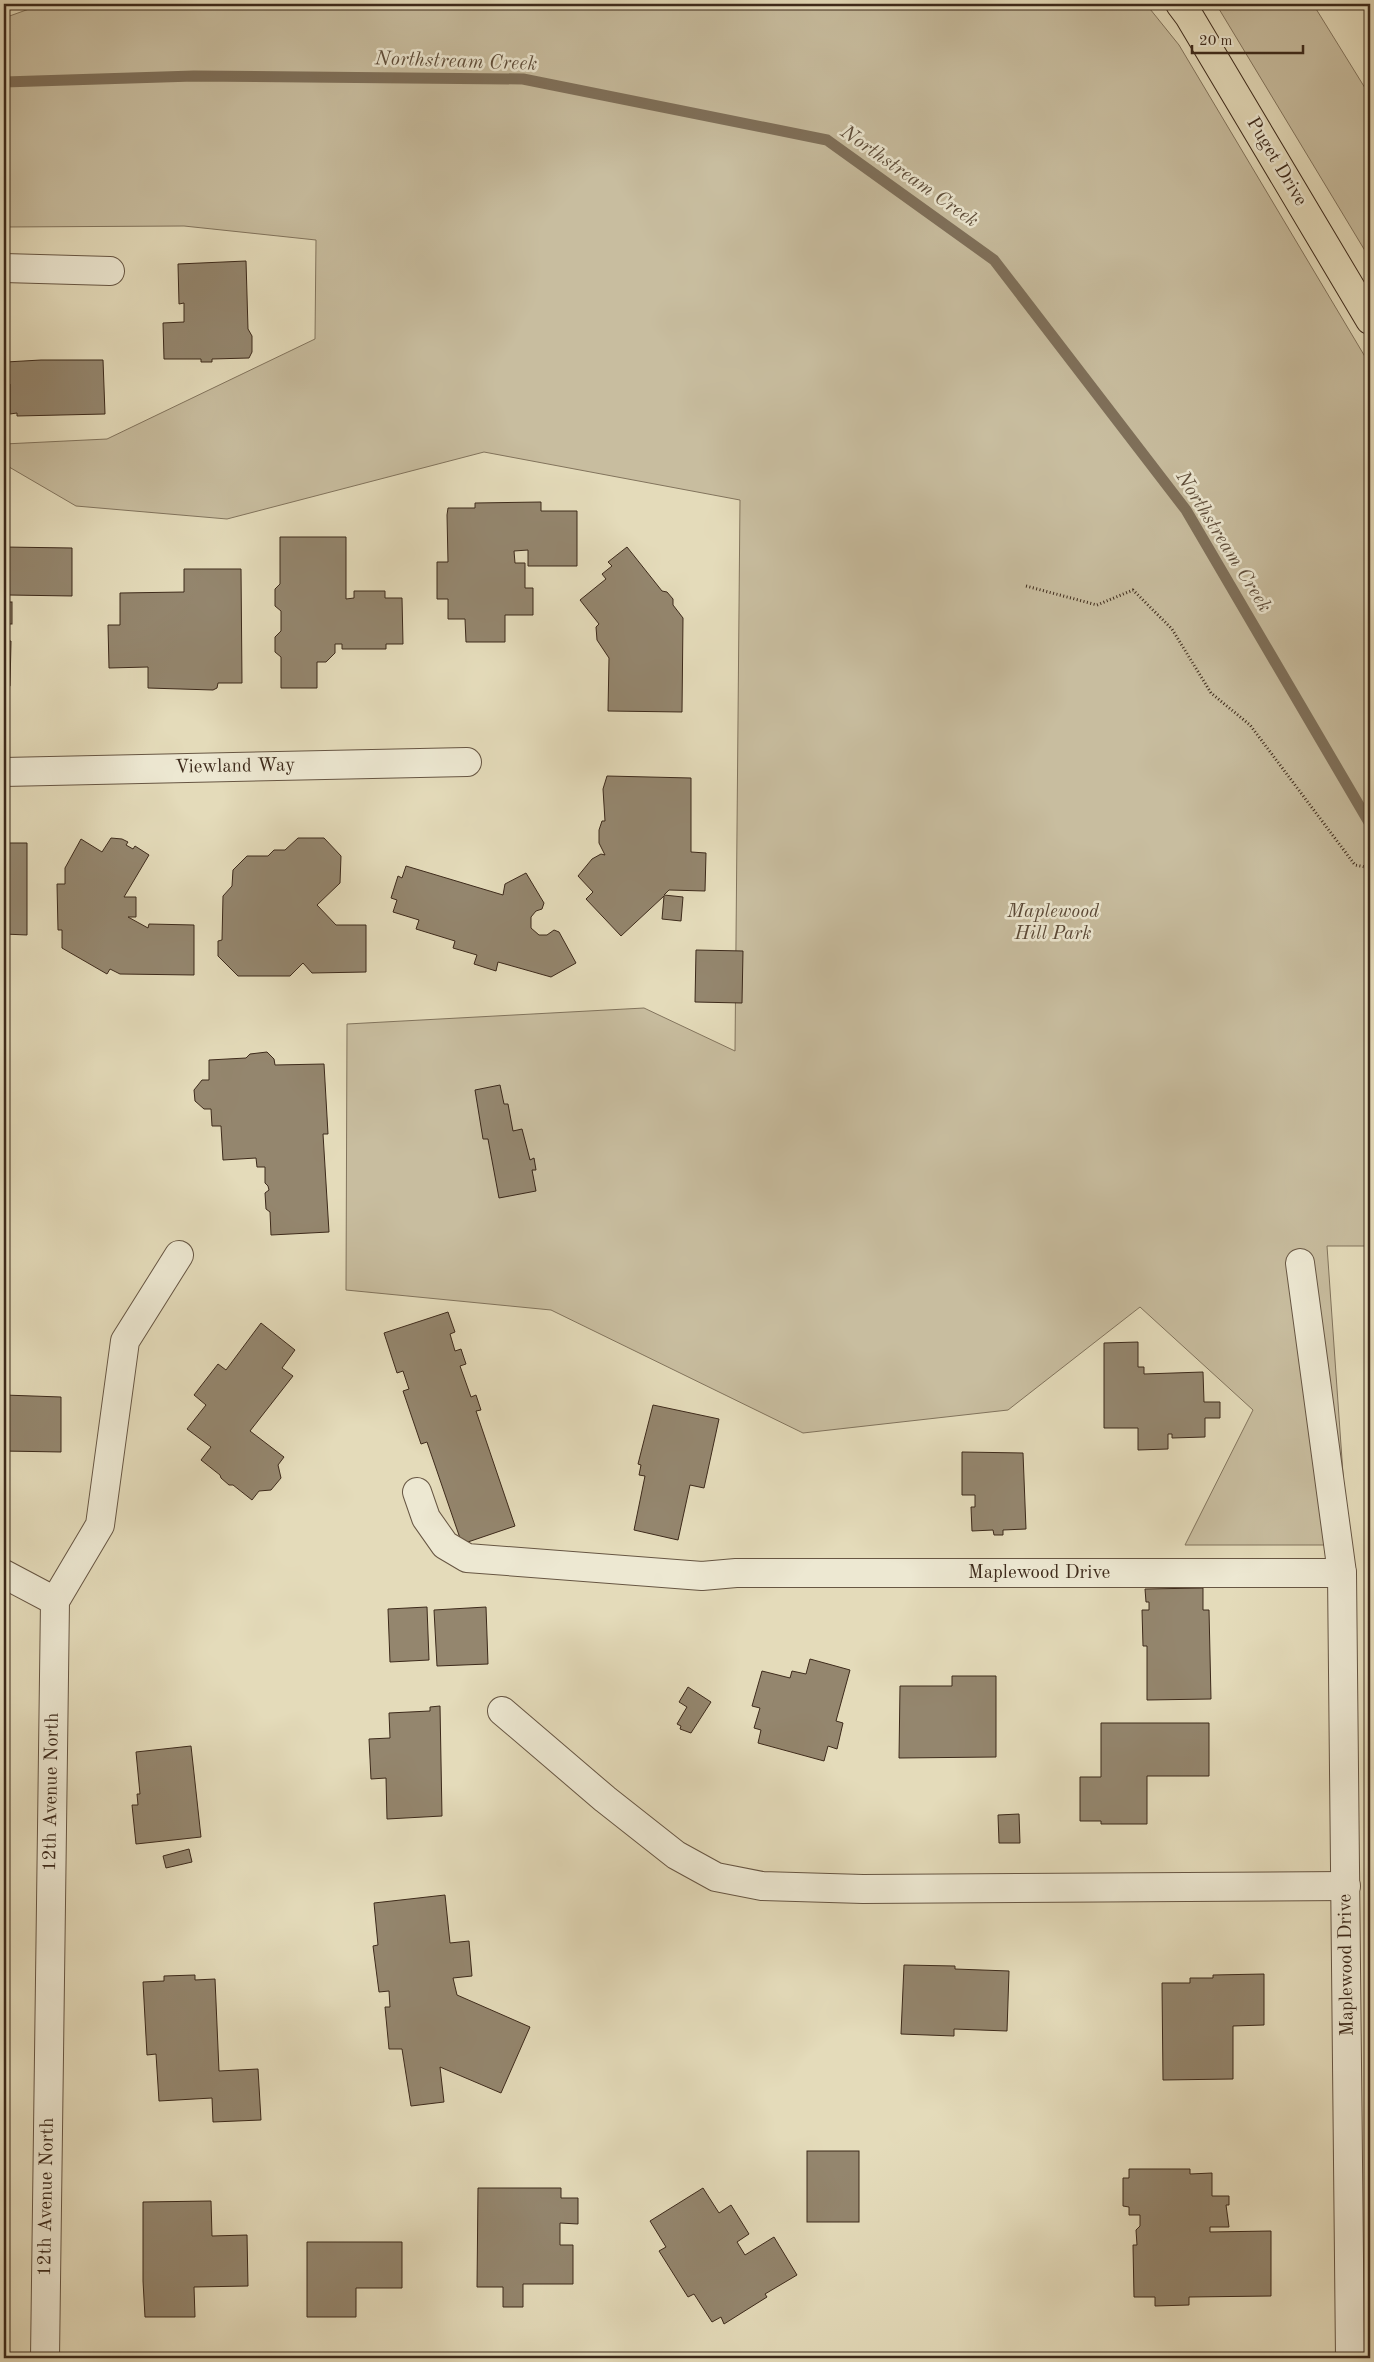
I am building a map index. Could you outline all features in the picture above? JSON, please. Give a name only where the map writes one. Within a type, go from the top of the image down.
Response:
[{"type":"main road","name":"Puget Drive","points":[[1180,4],[1194,24],[1370,320]]},
{"type":"street","points":[[4,268],[110,270]]},
{"type":"street","name":"Viewland Way","points":[[4,772],[467,762]]},
{"type":"street","name":"12th Avenue North","points":[[45,2358],[55,1601],[100,1525],[125,1341],[179,1254]]},
{"type":"street","name":"Maplewood Drive","points":[[1300,1263],[1342,1573],[1346,1886],[1360,2144],[1350,2358]]},
{"type":"street","name":"Maplewood Drive","points":[[417,1492],[426,1518],[445,1545],[467,1558],[702,1576],[736,1573],[1342,1573]]},
{"type":"street","points":[[4,1574],[55,1601]]},
{"type":"street","points":[[502,1711],[605,1799],[676,1855],[716,1877],[762,1886],[863,1890],[1346,1886]]},
{"type":"path","points":[[1026,586],[1097,605],[1133,590],[1172,629],[1211,693],[1250,725],[1355,864],[1370,868]]},
{"type":"green space","name":"Maplewood Hill Park","points":[[43,4],[1146,4],[1179,45],[1370,365],[1370,1246],[1327,1246],[1348,1545],[1185,1545],[1253,1410],[1140,1307],[1008,1410],[803,1433],[551,1310],[346,1290],[347,1024],[644,1008],[735,1051],[740,500],[484,452],[227,519],[76,506],[4,464],[4,444],[107,439],[315,339],[316,240],[184,226],[4,227],[4,18]]},
{"type":"green space","points":[[1216,4],[1313,4],[1370,96],[1370,259]]},
{"type":"building","points":[[246,261],[248,329],[252,336],[252,352],[249,358],[212,359],[212,362],[201,362],[201,359],[164,359],[163,323],[184,322],[184,303],[179,304],[178,264]]},
{"type":"building","points":[[103,360],[105,414],[17,416],[17,413],[10,414],[10,384],[6,384],[6,362]]},
{"type":"building","points":[[541,502],[541,511],[577,511],[577,566],[528,566],[528,550],[514,551],[515,563],[525,563],[525,588],[533,588],[533,615],[505,615],[505,642],[466,642],[465,619],[448,619],[448,599],[437,599],[437,562],[448,562],[448,508],[475,508],[475,503]]},
{"type":"building","points":[[280,537],[346,537],[346,599],[354,598],[354,591],[385,591],[385,598],[402,598],[403,644],[386,644],[386,649],[342,649],[342,644],[335,644],[335,653],[326,662],[317,662],[317,688],[281,688],[281,657],[275,652],[275,637],[281,631],[281,611],[275,606],[275,589],[280,584]]},
{"type":"building","points":[[4,547],[72,548],[72,596],[9,595],[9,586],[4,586]]},
{"type":"building","points":[[627,547],[662,591],[667,592],[673,599],[673,605],[683,618],[682,712],[608,711],[609,658],[597,640],[596,627],[599,624],[580,600],[606,579],[602,574],[612,566],[608,562]]},
{"type":"building","points":[[184,569],[241,569],[242,683],[218,683],[217,688],[213,690],[148,688],[148,667],[109,668],[108,625],[120,625],[120,593],[184,592]]},
{"type":"building","points":[[4,602],[12,602],[12,624],[4,624]]},
{"type":"building","points":[[4,641],[11,641],[10,686],[4,693]]},
{"type":"building","points":[[607,776],[691,778],[691,852],[706,853],[705,891],[669,890],[664,895],[683,897],[681,921],[662,919],[664,896],[621,936],[586,899],[593,892],[578,876],[592,859],[601,854],[605,855],[599,843],[599,830],[602,821],[605,821],[603,789]]},
{"type":"building","points":[[111,838],[122,839],[128,842],[126,845],[133,849],[135,846],[149,855],[124,897],[136,897],[136,917],[128,917],[148,928],[149,924],[194,925],[194,975],[120,974],[110,969],[107,974],[62,948],[62,930],[58,930],[57,884],[65,884],[65,868],[81,839],[102,852]]},
{"type":"building","points":[[298,838],[324,838],[341,856],[340,883],[317,905],[336,925],[366,925],[366,972],[312,973],[303,963],[290,976],[238,976],[218,956],[218,941],[222,940],[223,896],[232,886],[233,870],[247,856],[268,856],[274,850],[285,850]]},
{"type":"building","points":[[4,843],[27,843],[27,935],[4,934]]},
{"type":"building","points":[[406,866],[503,895],[505,884],[526,873],[544,903],[542,909],[536,911],[531,917],[531,928],[539,935],[547,935],[554,930],[559,932],[576,963],[551,977],[498,962],[496,971],[474,964],[477,955],[453,948],[455,941],[416,929],[419,920],[393,912],[397,900],[391,898],[398,876],[402,878]]},
{"type":"building","points":[[696,950],[743,951],[742,1003],[695,1002]]},
{"type":"building","points":[[267,1052],[274,1059],[275,1065],[324,1064],[328,1134],[323,1134],[329,1232],[271,1235],[270,1212],[266,1209],[265,1193],[269,1190],[265,1183],[265,1167],[257,1167],[256,1158],[223,1160],[221,1126],[212,1126],[211,1109],[204,1109],[195,1101],[194,1090],[202,1080],[209,1080],[209,1060],[246,1058],[250,1054]]},
{"type":"building","points":[[500,1085],[504,1104],[508,1104],[513,1131],[522,1129],[530,1160],[534,1158],[536,1170],[532,1170],[536,1191],[499,1198],[488,1139],[483,1139],[475,1090]]},
{"type":"building","points":[[448,1312],[455,1332],[450,1334],[455,1351],[461,1349],[466,1364],[460,1366],[471,1397],[476,1395],[481,1410],[476,1411],[515,1526],[462,1544],[427,1442],[421,1444],[403,1391],[409,1389],[403,1371],[397,1373],[384,1333]]},
{"type":"building","points":[[261,1323],[295,1350],[282,1368],[293,1376],[250,1431],[284,1457],[278,1465],[281,1478],[271,1490],[259,1491],[252,1500],[233,1485],[229,1485],[201,1460],[211,1447],[187,1429],[206,1405],[194,1395],[218,1364],[226,1370]]},
{"type":"building","points":[[1138,1342],[1138,1367],[1144,1367],[1144,1374],[1203,1372],[1204,1402],[1220,1402],[1220,1418],[1205,1418],[1205,1437],[1172,1438],[1172,1434],[1168,1434],[1168,1449],[1138,1450],[1138,1428],[1104,1428],[1104,1343]]},
{"type":"building","points":[[4,1395],[61,1397],[61,1452],[5,1451]]},
{"type":"building","points":[[653,1405],[719,1419],[704,1488],[690,1485],[678,1540],[634,1530],[645,1476],[639,1475],[641,1465],[638,1464]]},
{"type":"building","points":[[962,1452],[1023,1453],[1026,1529],[1003,1530],[1003,1535],[994,1535],[993,1530],[972,1531],[971,1507],[975,1507],[975,1495],[962,1495]]},
{"type":"building","points":[[5,1461],[8,1461],[5,1503]]},
{"type":"building","points":[[1203,1588],[1203,1610],[1209,1610],[1211,1699],[1147,1700],[1147,1646],[1143,1646],[1142,1610],[1149,1610],[1149,1602],[1146,1602],[1145,1589]]},
{"type":"building","points":[[427,1607],[429,1660],[390,1662],[388,1609]]},
{"type":"building","points":[[486,1607],[488,1664],[437,1666],[434,1610]]},
{"type":"building","points":[[810,1659],[850,1670],[836,1721],[843,1723],[837,1749],[828,1746],[824,1761],[758,1743],[761,1730],[754,1728],[760,1708],[752,1706],[762,1671],[790,1678],[792,1671],[806,1674]]},
{"type":"building","points":[[952,1676],[996,1676],[996,1757],[899,1758],[900,1686],[952,1686]]},
{"type":"building","points":[[688,1687],[711,1702],[691,1733],[680,1729],[681,1726],[677,1724],[687,1707],[679,1702]]},
{"type":"building","points":[[440,1706],[442,1816],[387,1819],[386,1778],[371,1779],[369,1739],[390,1738],[389,1713],[430,1711],[430,1707]]},
{"type":"building","points":[[1101,1723],[1209,1723],[1209,1776],[1147,1776],[1147,1824],[1101,1824],[1101,1821],[1080,1821],[1080,1777],[1101,1777]]},
{"type":"building","points":[[191,1746],[201,1837],[136,1844],[132,1805],[138,1805],[137,1794],[140,1794],[136,1752]]},
{"type":"building","points":[[1019,1814],[1020,1843],[999,1843],[998,1815]]},
{"type":"building","points":[[189,1849],[192,1862],[166,1868],[163,1856]]},
{"type":"building","points":[[445,1895],[450,1943],[469,1941],[472,1976],[453,1978],[457,1995],[530,2027],[501,2093],[440,2067],[444,2102],[411,2106],[402,2049],[389,2049],[385,2007],[390,2007],[389,1991],[379,1992],[373,1946],[378,1945],[374,1903]]},
{"type":"building","points":[[904,1965],[955,1966],[955,1969],[1009,1971],[1007,2031],[954,2029],[954,2036],[901,2034]]},
{"type":"building","points":[[1264,1974],[1264,2025],[1233,2026],[1233,2079],[1163,2080],[1162,1983],[1190,1983],[1190,1978],[1213,1978],[1213,1975]]},
{"type":"building","points":[[195,1975],[195,1980],[215,1979],[219,2071],[258,2069],[261,2120],[213,2122],[212,2098],[159,2101],[156,2054],[147,2055],[143,1982],[164,1981],[164,1976]]},
{"type":"building","points":[[807,2151],[859,2151],[859,2222],[807,2222]]},
{"type":"building","points":[[1129,2169],[1190,2169],[1190,2174],[1212,2173],[1212,2196],[1229,2196],[1229,2205],[1226,2205],[1229,2227],[1210,2227],[1210,2232],[1271,2231],[1271,2296],[1189,2297],[1189,2305],[1155,2306],[1155,2297],[1134,2297],[1133,2245],[1137,2245],[1136,2230],[1140,2226],[1140,2215],[1129,2215],[1129,2207],[1123,2206],[1123,2178],[1129,2178]]},
{"type":"building","points":[[478,2188],[561,2188],[561,2198],[578,2198],[578,2224],[560,2223],[560,2245],[573,2245],[573,2284],[523,2284],[523,2307],[503,2307],[503,2287],[477,2287]]},
{"type":"building","points":[[703,2188],[719,2213],[731,2205],[749,2234],[737,2242],[745,2255],[774,2237],[797,2275],[765,2294],[767,2297],[724,2324],[721,2317],[712,2322],[694,2294],[688,2297],[659,2251],[666,2247],[650,2221]]},
{"type":"building","points":[[211,2201],[212,2236],[247,2235],[248,2286],[194,2287],[195,2317],[145,2317],[143,2202]]},
{"type":"building","points":[[307,2242],[402,2242],[402,2288],[356,2288],[356,2317],[307,2317]]},
{"type":"building","points":[[1237,2357],[1237,2358],[1170,2358]]},
{"type":"waterway","name":"Northstream Creek","points":[[4,82],[194,76],[523,79],[827,140],[994,260],[1186,510],[1370,824]]}]
